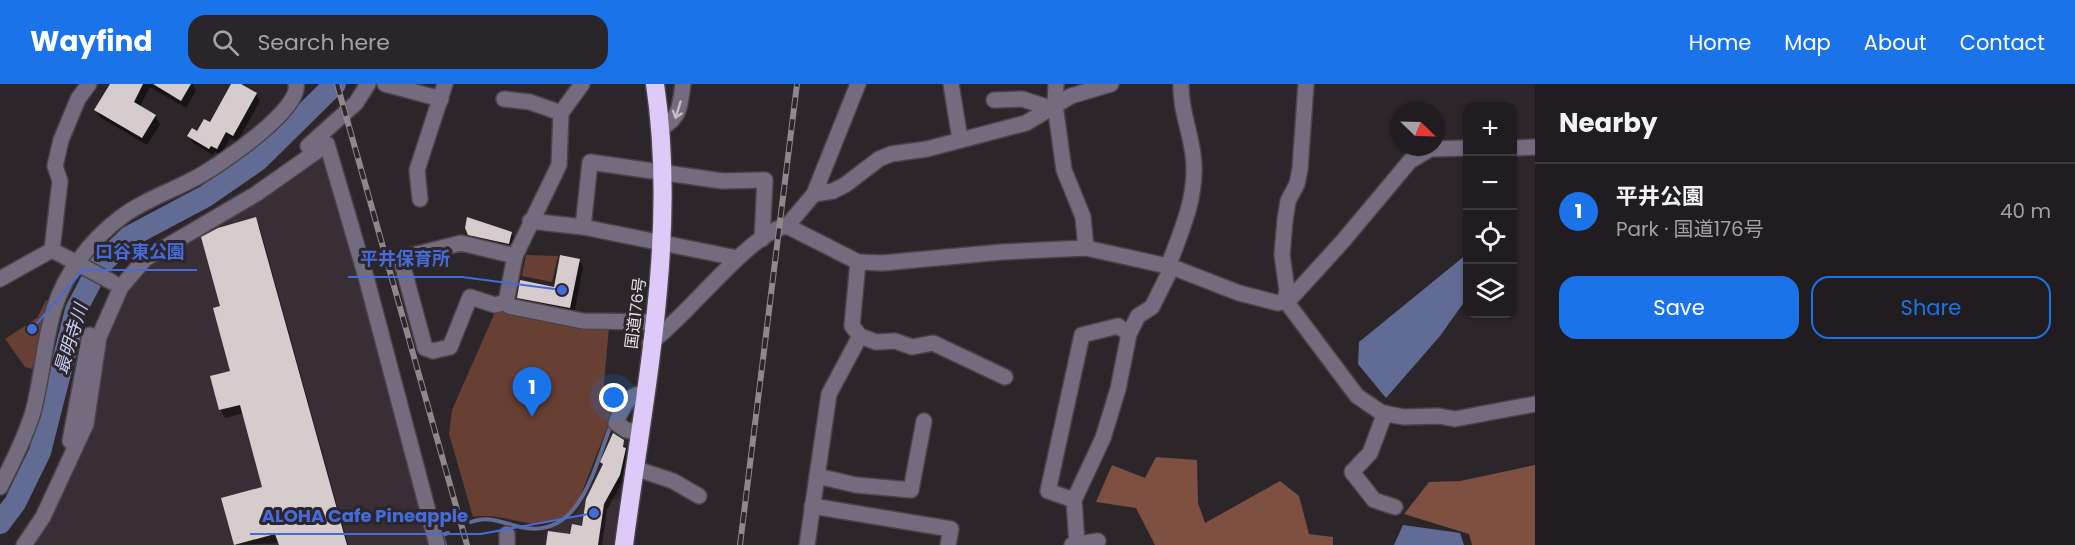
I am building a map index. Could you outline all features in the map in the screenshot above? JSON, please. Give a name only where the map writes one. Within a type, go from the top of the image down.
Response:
[{"type":"highway","name":"国道176号","points":[[624,545],[663,242],[661,128],[655,84]]},
{"type":"street","points":[[52,250],[60,181],[55,165],[61,140],[78,99],[88,84]]},
{"type":"street","points":[[0,487],[20,449],[33,410],[54,307],[79,265],[85,249],[121,216],[202,174],[262,130],[292,103],[297,91],[296,84]]},
{"type":"street","points":[[13,545],[38,509],[69,446],[91,332],[108,280],[160,239],[286,165],[334,125],[356,103],[368,84]]},
{"type":"street","points":[[385,84],[443,91],[417,170],[420,199]]},
{"type":"street","points":[[506,302],[515,256],[559,165],[561,113],[582,84]]},
{"type":"street","points":[[661,128],[673,122],[678,115],[683,84]]},
{"type":"street","points":[[650,344],[671,329],[737,258],[773,229],[787,226],[813,194],[858,84]]},
{"type":"street","points":[[951,84],[960,139]]},
{"type":"street","points":[[1056,84],[1053,106],[1064,170],[1083,217],[1086,248]]},
{"type":"street","points":[[813,194],[833,191],[845,185],[879,159],[891,154],[927,149],[1026,123],[1085,90],[1111,84]]},
{"type":"street","points":[[1098,541],[1078,544],[1074,500],[1103,438],[1118,389],[1129,334],[1138,316],[1152,307],[1170,267],[1192,201],[1194,166],[1182,107],[1181,84]]},
{"type":"street","points":[[1306,84],[1300,169],[1297,184],[1288,201],[1285,220],[1282,255],[1287,290],[1285,300],[1358,396],[1368,405],[1385,413],[1455,420],[1535,404]]},
{"type":"street","points":[[504,99],[530,102],[561,113]]},
{"type":"street","points":[[994,100],[1022,99],[1053,106]]},
{"type":"street","points":[[24,545],[43,517],[86,424],[99,337],[121,286],[145,259],[256,194],[327,144],[366,277],[437,545]]},
{"type":"street","points":[[1517,148],[1535,147]]},
{"type":"street","points":[[787,226],[858,262],[1086,248],[1170,267],[1239,293],[1278,303],[1292,297],[1344,241],[1410,161],[1430,149],[1463,148]]},
{"type":"street","points":[[583,226],[590,162],[662,170],[722,181],[765,180],[762,239]]},
{"type":"street","points":[[530,221],[583,226],[737,258]]},
{"type":"street","points":[[506,302],[495,305],[470,297],[450,347],[433,351],[424,348],[402,263],[405,257],[461,243],[515,256]]},
{"type":"street","points":[[52,250],[108,280]]},
{"type":"street","points":[[0,279],[52,250]]},
{"type":"street","points":[[858,262],[852,326],[860,336],[876,342],[895,341],[912,347],[933,343],[1005,377]]},
{"type":"street","points":[[506,302],[509,306],[583,321],[653,322]]},
{"type":"street","points":[[1074,500],[1048,491],[1082,335],[1118,326],[1129,334]]},
{"type":"street","points":[[807,545],[829,394],[860,336]]},
{"type":"street","points":[[1385,413],[1370,453],[1352,472],[1374,500],[1395,507]]},
{"type":"street","points":[[817,476],[856,485],[911,490],[924,420]]},
{"type":"street","points":[[634,468],[673,481],[699,496]]},
{"type":"street","points":[[812,506],[951,529],[948,545]]},
{"type":"shaded area","points":[[332,134],[362,231],[442,545],[18,545],[33,524],[81,424],[118,285]]},
{"type":"shaded area","points":[[526,255],[558,256],[552,282],[522,276]]},
{"type":"shaded area","points":[[46,300],[52,303],[32,369],[25,367],[5,339],[37,318]]},
{"type":"shaded area","points":[[496,310],[584,327],[609,327],[602,405],[615,408],[578,502],[566,515],[553,522],[541,524],[488,516],[473,517],[449,434],[452,410]]},
{"type":"shaded area","points":[[1156,457],[1197,460],[1198,503],[1205,523],[1280,481],[1299,496],[1309,534],[1333,537],[1333,545],[1155,545],[1136,508],[1096,502],[1112,465],[1145,478]]},
{"type":"shaded area","points":[[1535,465],[1535,545],[1472,545],[1469,534],[1404,514],[1429,482],[1460,481]]},
{"type":"shaded area","points":[[587,494],[619,500],[613,545],[544,545],[546,531],[575,515]]},
{"type":"water","points":[[1463,257],[1463,304],[1440,336],[1386,398],[1358,364],[1359,342]]},
{"type":"water","points":[[1403,525],[1460,533],[1464,545],[1394,545]]},
{"type":"building","points":[[110,84],[143,84],[134,102],[156,115],[142,138],[94,110]]},
{"type":"building","points":[[153,84],[191,84],[181,101]]},
{"type":"building","points":[[231,84],[241,84],[257,93],[233,136],[226,132],[217,149],[211,146],[209,149],[187,136],[192,128],[197,131],[204,119],[210,122]]},
{"type":"building","points":[[256,217],[347,545],[279,545],[275,534],[234,545],[221,498],[262,487],[240,405],[219,410],[210,376],[230,371],[213,308],[220,306],[201,237],[218,228]]},
{"type":"building","points":[[467,217],[512,232],[509,244],[468,235],[465,228]]},
{"type":"building","points":[[560,255],[580,259],[570,308],[517,298],[520,280],[554,287]]},
{"type":"building","points":[[613,433],[624,440],[623,447],[626,448],[620,475],[604,504],[598,545],[546,545],[548,531],[570,534],[572,524],[582,526],[586,499],[603,464],[600,462]]},
{"type":"waterway","name":"最明寺川","points":[[0,523],[15,503],[40,452],[76,310],[99,266],[129,237],[206,196],[258,160],[335,84]]},
{"type":"waterway","points":[[471,522],[489,519],[520,527],[541,528],[558,523],[571,512],[582,497],[611,425]]},
{"type":"waterway","points":[[445,545],[442,535],[448,533]]},
{"type":"railway","points":[[337,84],[467,545]]},
{"type":"railway","points":[[740,545],[797,84]]},
{"type":"place","name":"平井保育所","points":[[562,290]]},
{"type":"place","name":"口谷東公園","points":[[32,329]]},
{"type":"place","name":"平井公園","points":[[532,417]]},
{"type":"place","name":"ALOHA Cafe Pineapple","points":[[594,513]]}]
